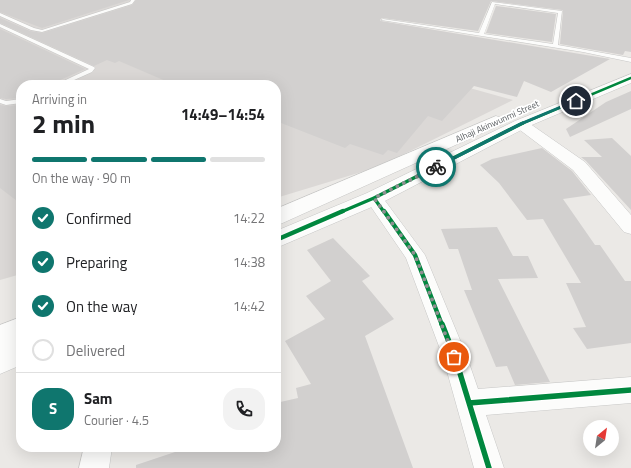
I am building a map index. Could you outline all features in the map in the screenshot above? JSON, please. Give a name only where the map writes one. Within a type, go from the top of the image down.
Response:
[{"type":"street","name":"Alhaji Akinwunmi Street","points":[[281,216],[631,61]]},
{"type":"street","name":"Alhaji Akinwunmi Street","points":[[281,238],[374,198],[521,124],[631,78]]},
{"type":"street","points":[[521,124],[579,166],[631,227]]},
{"type":"street","points":[[374,198],[415,255],[454,357],[489,468]]},
{"type":"street","points":[[0,338],[16,331]]},
{"type":"street","points":[[0,360],[16,353]]},
{"type":"street","points":[[469,403],[631,390]]},
{"type":"street","points":[[94,468],[97,452]]},
{"type":"lane","points":[[0,14],[33,29],[42,31],[131,3],[133,0]]},
{"type":"lane","points":[[481,34],[493,3],[560,12],[555,46]]},
{"type":"lane","points":[[383,20],[583,50],[631,61]]},
{"type":"lane","points":[[0,25],[92,68],[90,71],[69,80]]},
{"type":"lane","points":[[0,101],[6,103],[16,102]]},
{"type":"shaded area","points":[[0,0],[273,0],[348,54],[513,100],[378,167],[281,196],[281,80],[16,80],[16,275],[0,280]]},
{"type":"building","points":[[0,0],[129,0],[42,28],[0,12]]},
{"type":"building","points":[[136,0],[631,0],[631,52],[625,51],[623,55],[560,44],[562,10],[491,1],[478,31],[382,18],[380,20],[381,21],[610,59],[551,92],[524,81],[517,97],[474,86],[442,121],[428,116],[397,153],[388,150],[383,155],[350,144],[345,148],[281,123],[281,80],[163,80],[119,61],[115,63],[107,60],[94,66],[0,23],[0,18],[30,31],[42,33],[132,5]]},
{"type":"building","points":[[496,6],[556,14],[552,42],[486,33]]},
{"type":"building","points":[[0,29],[85,69],[60,80],[16,80],[16,98],[0,98]]},
{"type":"building","points":[[631,91],[631,109],[570,137],[566,129],[606,102]]},
{"type":"building","points":[[0,105],[16,105],[16,200],[0,188]]},
{"type":"building","points":[[612,138],[631,156],[631,210],[581,157],[602,157],[584,140]]},
{"type":"building","points":[[542,148],[572,171],[591,195],[563,199],[595,245],[600,245],[625,281],[631,281],[631,343],[587,349],[573,328],[586,327],[566,283],[581,283],[543,219],[527,220],[499,183],[480,165],[492,159]]},
{"type":"building","points":[[497,227],[513,256],[528,256],[538,278],[498,279],[550,382],[515,385],[507,366],[496,367],[464,290],[472,290],[458,249],[449,249],[441,229]]},
{"type":"building","points":[[333,238],[370,276],[362,281],[394,319],[365,336],[413,468],[136,468],[136,465],[175,452],[281,452],[281,402],[298,398],[296,388],[311,384],[285,341],[325,319],[306,296],[331,281],[307,250]]},
{"type":"cycle path","points":[[281,238],[374,198],[521,124],[631,78]]},
{"type":"cycle path","points":[[374,198],[415,255],[455,357],[489,468]]},
{"type":"cycle path","points":[[469,403],[631,390]]},
{"type":"way so far","points":[[436,167],[374,198],[415,255],[454,357]]},
{"type":"route","points":[[436,167],[521,124],[576,101]]}]
